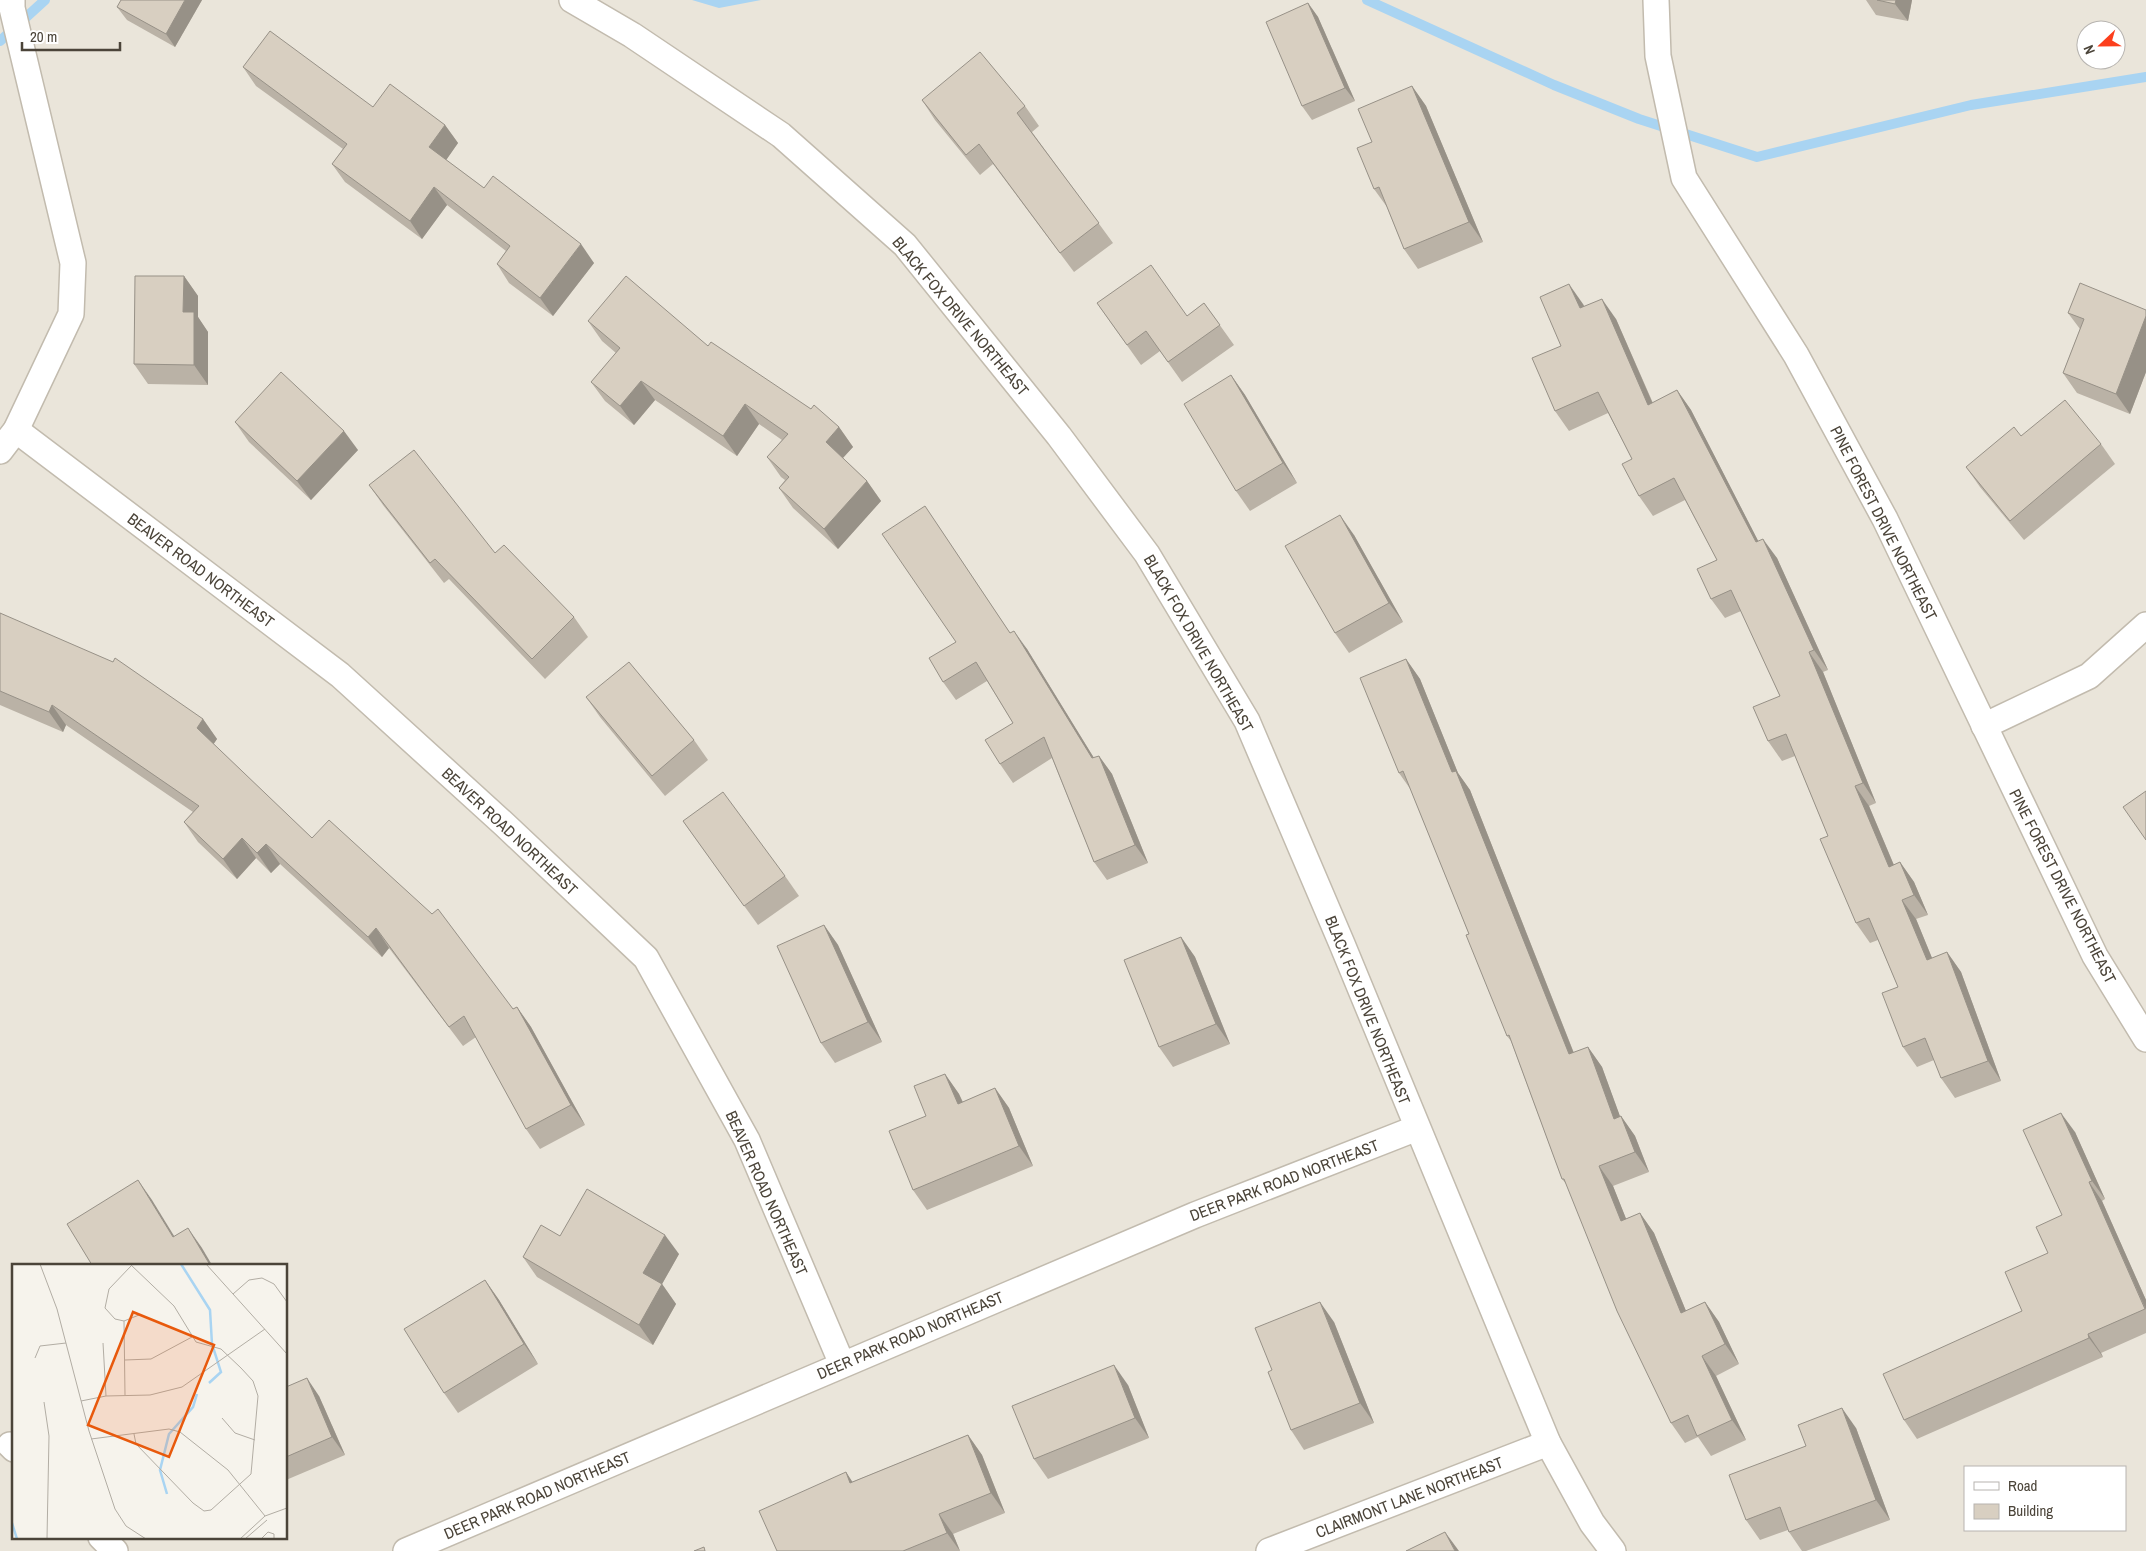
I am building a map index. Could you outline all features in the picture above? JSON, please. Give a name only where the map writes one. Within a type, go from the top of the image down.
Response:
[{"type":"street","points":[[0,451],[16,430],[71,314],[73,263],[12,8],[12,0]]},
{"type":"street","name":"BLACK FOX DRIVE NORTHEAST","points":[[572,0],[632,35],[781,135],[905,245],[1059,436],[1147,554],[1247,721],[1342,944],[1548,1443],[1592,1523],[1613,1551]]},
{"type":"street","name":"PINE FOREST DRIVE NORTHEAST","points":[[1656,0],[1658,56],[1684,178],[1801,364],[1885,519],[2095,956],[2146,1039]]},
{"type":"street","name":"BEAVER ROAD NORTHEAST","points":[[16,430],[340,675],[505,825],[646,958],[747,1140],[842,1364]]},
{"type":"street","points":[[1984,726],[2090,676],[2146,625]]},
{"type":"street","name":"DEER PARK ROAD NORTHEAST","points":[[406,1551],[1195,1215],[1417,1128]]},
{"type":"street","name":"CLAIRMONT LANE NORTHEAST","points":[[1269,1551],[1548,1443]]},
{"type":"street","points":[[102,1538],[115,1551]]},
{"type":"shaded area","points":[[0,0],[2146,0],[2146,1551],[0,1551]]},
{"type":"water","points":[[692,0],[761,0],[719,8]]},
{"type":"building","points":[[121,0],[185,0],[166,34],[117,7]]},
{"type":"building","points":[[1877,0],[1896,0],[1895,4]]},
{"type":"building","points":[[1308,3],[1345,88],[1302,106],[1266,22]]},
{"type":"building","points":[[270,31],[373,107],[390,84],[445,125],[429,147],[484,188],[493,176],[581,244],[540,298],[497,264],[510,246],[434,187],[410,221],[332,164],[347,144],[243,67]]},
{"type":"building","points":[[980,52],[1025,106],[1017,113],[1099,223],[1060,253],[979,144],[966,155],[922,100]]},
{"type":"building","points":[[1412,86],[1469,222],[1404,249],[1379,187],[1374,189],[1357,148],[1372,142],[1358,109]]},
{"type":"building","points":[[1151,265],[1187,316],[1204,303],[1220,325],[1168,362],[1146,331],[1127,345],[1097,303]]},
{"type":"building","points":[[135,276],[184,276],[183,312],[194,312],[194,365],[134,364]]},
{"type":"building","points":[[626,276],[708,346],[711,342],[811,409],[814,405],[839,427],[826,442],[867,481],[824,529],[779,488],[789,477],[767,457],[788,434],[745,404],[723,436],[641,381],[620,406],[591,382],[620,348],[588,321]]},
{"type":"building","points":[[2080,283],[2146,310],[2146,316],[2116,394],[2063,373],[2084,319],[2068,313]]},
{"type":"building","points":[[1569,284],[1580,308],[1602,299],[1648,405],[1677,390],[1756,542],[1763,539],[1814,650],[1809,652],[1863,783],[1855,786],[1889,867],[1900,862],[1914,895],[1902,900],[1927,960],[1947,952],[1988,1061],[1941,1078],[1925,1038],[1903,1047],[1882,993],[1898,987],[1869,918],[1856,923],[1820,839],[1828,836],[1786,734],[1768,741],[1753,707],[1780,696],[1731,590],[1711,599],[1697,569],[1717,560],[1674,478],[1639,496],[1622,464],[1632,459],[1598,392],[1555,411],[1532,358],[1561,346],[1540,297]]},
{"type":"building","points":[[281,372],[344,431],[297,481],[235,422]]},
{"type":"building","points":[[1231,375],[1283,463],[1236,491],[1184,404]]},
{"type":"building","points":[[2065,400],[2101,444],[2010,521],[1966,467],[2014,427],[2021,436]]},
{"type":"building","points":[[414,450],[495,553],[504,545],[574,617],[532,659],[435,559],[430,563],[369,485]]},
{"type":"building","points":[[925,506],[1010,633],[1014,631],[1092,758],[1099,756],[1135,845],[1094,862],[1044,737],[1000,764],[985,740],[1013,723],[976,662],[943,682],[929,658],[956,642],[882,534]]},
{"type":"building","points":[[1340,515],[1389,603],[1335,633],[1285,546]]},
{"type":"building","points":[[0,613],[113,662],[115,658],[203,719],[197,728],[312,838],[329,820],[432,914],[438,909],[513,1009],[517,1007],[571,1105],[526,1129],[464,1016],[449,1027],[376,928],[368,937],[266,844],[257,853],[242,838],[223,859],[184,822],[199,806],[52,705],[49,712],[0,691]]},
{"type":"building","points":[[1406,659],[1452,772],[1456,771],[1569,1054],[1588,1047],[1614,1119],[1621,1116],[1635,1152],[1599,1166],[1621,1221],[1640,1213],[1681,1313],[1705,1302],[1725,1344],[1702,1356],[1732,1420],[1697,1436],[1688,1415],[1671,1423],[1617,1311],[1564,1179],[1562,1179],[1509,1035],[1507,1036],[1466,935],[1469,934],[1403,771],[1399,773],[1360,678]]},
{"type":"building","points":[[629,662],[694,740],[652,776],[586,697]]},
{"type":"building","points":[[2146,791],[2146,840],[2123,807]]},
{"type":"building","points":[[723,792],[785,876],[744,906],[683,821]]},
{"type":"building","points":[[824,925],[868,1022],[821,1043],[777,946]]},
{"type":"building","points":[[1181,937],[1216,1024],[1159,1047],[1124,960]]},
{"type":"building","points":[[945,1074],[958,1104],[995,1088],[1019,1146],[913,1190],[889,1131],[926,1116],[914,1086]]},
{"type":"building","points":[[2061,1113],[2092,1181],[2089,1182],[2145,1309],[2088,1334],[2089,1338],[1904,1420],[1883,1374],[2022,1311],[2005,1272],[2048,1253],[2036,1227],[2062,1215],[2023,1130]]},
{"type":"building","points":[[138,1180],[173,1237],[188,1228],[209,1264],[91,1264],[67,1224]]},
{"type":"building","points":[[587,1189],[665,1235],[643,1273],[662,1284],[639,1325],[523,1257],[541,1225],[560,1236]]},
{"type":"building","points":[[485,1280],[524,1344],[444,1393],[404,1329]]},
{"type":"building","points":[[1320,1302],[1360,1403],[1291,1430],[1268,1372],[1272,1370],[1255,1328]]},
{"type":"building","points":[[1114,1365],[1135,1418],[1034,1459],[1012,1406]]},
{"type":"building","points":[[307,1378],[332,1437],[288,1456],[288,1386]]},
{"type":"building","points":[[1842,1408],[1876,1500],[1789,1532],[1780,1507],[1746,1520],[1729,1475],[1806,1446],[1798,1425]]},
{"type":"building","points":[[968,1435],[991,1493],[939,1514],[947,1533],[903,1551],[777,1551],[759,1511],[846,1472],[850,1483]]},
{"type":"building","points":[[1445,1532],[1455,1551],[1406,1551]]},
{"type":"building","points":[[704,1547],[705,1551],[694,1551]]},
{"type":"waterway","points":[[0,41],[45,0]]},
{"type":"waterway","points":[[1367,0],[1554,85],[1639,119],[1757,157],[1971,105],[2146,77]]}]
